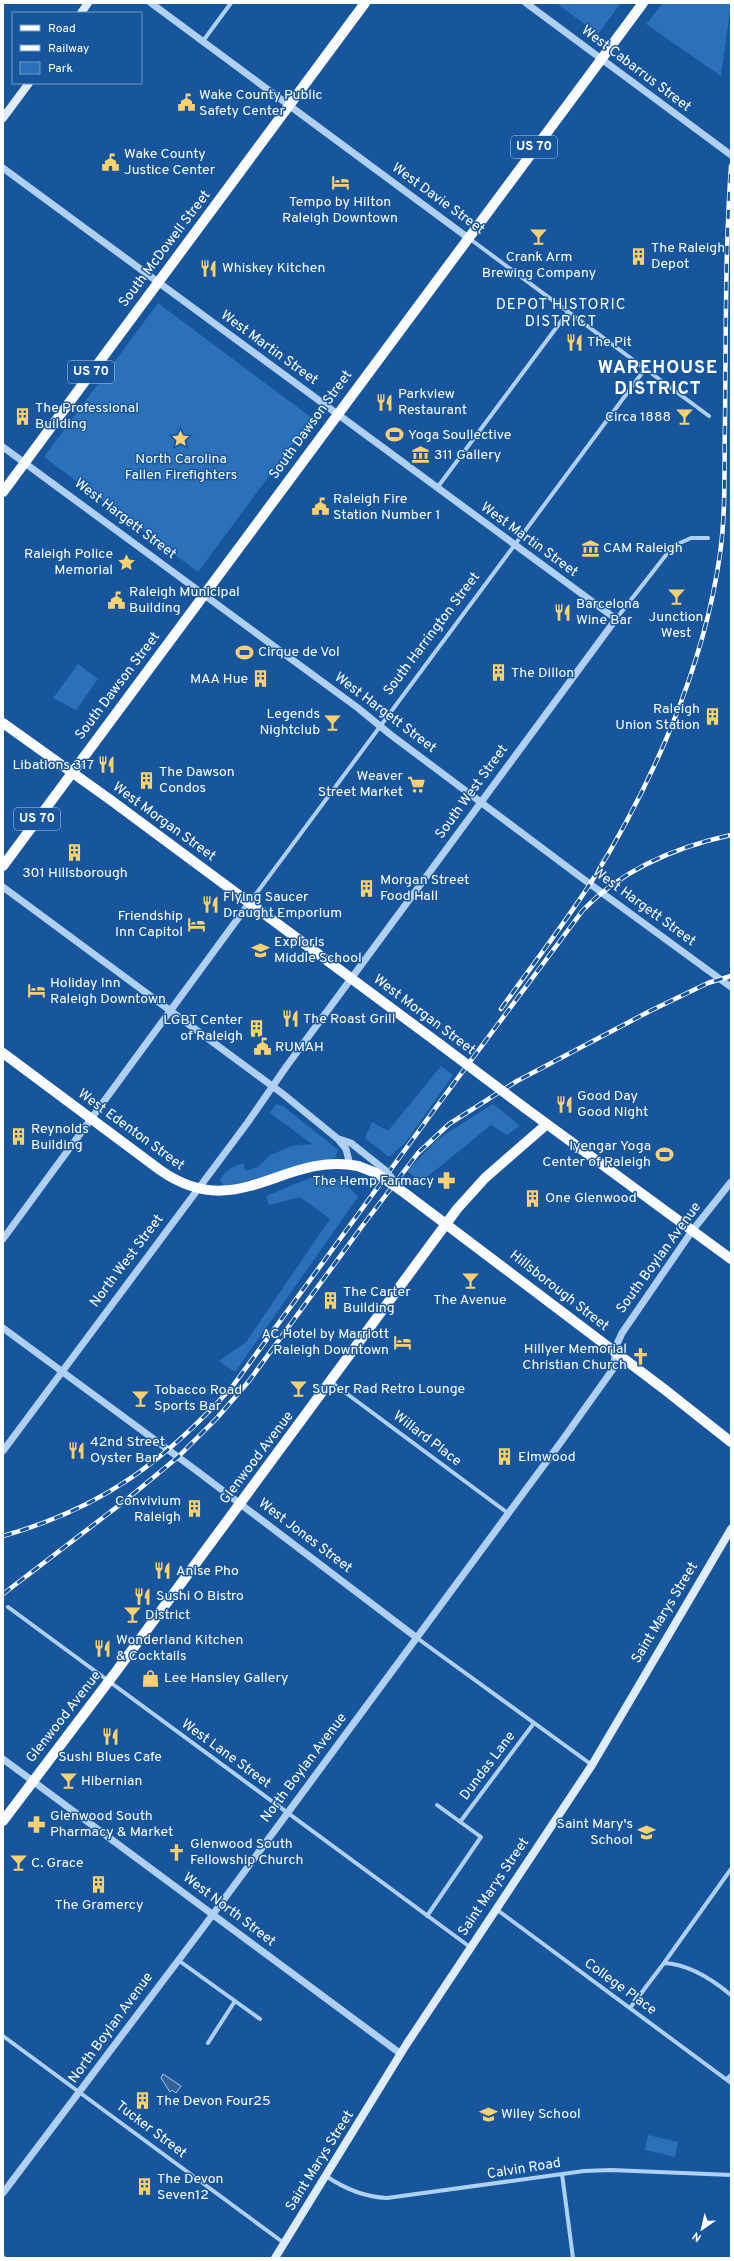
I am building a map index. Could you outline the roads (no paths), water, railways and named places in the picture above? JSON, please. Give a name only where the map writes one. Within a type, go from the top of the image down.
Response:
[{"type":"main road","points":[[82,12],[88,3]]},
{"type":"main road","name":"South McDowell Street","points":[[3,492],[365,3]]},
{"type":"main road","name":"South Dawson Street","points":[[3,866],[600,57],[643,3]]},
{"type":"main road","points":[[3,118],[28,84]]},
{"type":"main road","name":"West Morgan Street","points":[[3,723],[61,766],[72,771],[250,902],[525,1108],[731,1259]]},
{"type":"main road","name":"West Edenton Street","points":[[3,1053],[91,1119],[182,1184],[198,1188],[222,1190],[241,1189],[259,1185],[311,1167],[350,1165]]},
{"type":"main road","name":"Glenwood Avenue","points":[[3,1821],[32,1780],[109,1681],[331,1382],[446,1223],[485,1178],[547,1124]]},
{"type":"main road","name":"Hillsborough Street","points":[[350,1165],[376,1173],[446,1223],[731,1442]]},
{"type":"main road","name":"Saint Marys Street","points":[[276,2258],[401,2054],[592,1765],[731,1529]]},
{"type":"street","name":"West Davie Street","points":[[151,3],[709,416]]},
{"type":"street","points":[[202,41],[231,3]]},
{"type":"street","name":"West Cabarrus Street","points":[[526,3],[731,156]]},
{"type":"street","name":"West Martin Street","points":[[3,168],[616,619]]},
{"type":"street","points":[[437,488],[568,312]]},
{"type":"street","name":"South Harrington Street","points":[[3,1239],[250,902],[645,369]]},
{"type":"street","name":"West Hargett Street","points":[[3,447],[204,593],[590,884],[731,987]]},
{"type":"street","name":"South West Street","points":[[272,1086],[616,619],[673,546],[691,538],[708,538]]},
{"type":"street","name":"Hillsborough Street","points":[[3,887],[272,1086],[338,1139],[346,1149],[350,1165]]},
{"type":"street","name":"North West Street","points":[[3,1451],[272,1086]]},
{"type":"street","name":"Hillsborough Street","points":[[338,1139],[351,1143],[385,1170],[406,1194]]},
{"type":"street","name":"South Boylan Avenue","points":[[616,1353],[622,1333],[692,1231],[731,1182]]},
{"type":"street","name":"West Jones Street","points":[[3,1328],[417,1638],[592,1765]]},
{"type":"street","name":"North Boylan Avenue","points":[[3,2193],[80,2092],[510,1514],[613,1369],[616,1353]]},
{"type":"street","name":"Willard Place","points":[[331,1382],[510,1514]]},
{"type":"street","name":"West Lane Street","points":[[8,1607],[470,1948]]},
{"type":"street","name":"Dundas Lane","points":[[460,1822],[534,1723]]},
{"type":"street","name":"West North Street","points":[[3,1759],[401,2054]]},
{"type":"street","name":"Dundas Lane","points":[[427,1916],[481,1837],[437,1805]]},
{"type":"street","points":[[630,2008],[731,1869]]},
{"type":"street","name":"College Place","points":[[496,1909],[731,2083]]},
{"type":"street","points":[[177,1960],[260,2019]]},
{"type":"street","points":[[664,1963],[681,1965],[697,1973],[731,1996]]},
{"type":"street","points":[[208,2043],[236,2001]]},
{"type":"street","name":"Tucker Street","points":[[3,2036],[284,2243]]},
{"type":"street","points":[[727,2079],[731,2075]]},
{"type":"street","name":"Calvin Road","points":[[326,2176],[365,2196],[387,2198],[562,2174],[611,2170],[731,2175]]},
{"type":"street","points":[[562,2174],[573,2258]]},
{"type":"railway","points":[[501,1009],[590,884],[634,808],[672,725],[702,640],[720,554],[723,522],[727,262],[731,166]]},
{"type":"railway","points":[[3,1536],[38,1525],[101,1496],[156,1460],[207,1414],[232,1387],[437,1106],[583,910],[599,895],[633,871],[671,853],[690,846],[731,835]]},
{"type":"railway","points":[[3,1594],[126,1500],[178,1457],[217,1418],[249,1381],[363,1225],[418,1153],[449,1124],[517,1081],[650,1011],[708,983],[731,976]]},
{"type":"place","name":"Wake County Public Safety Center","points":[[186,103]]},
{"type":"place","name":"Wake County Justice Center","points":[[111,162]]},
{"type":"place","name":"Tempo by Hilton Raleigh Downtown","points":[[340,182]]},
{"type":"place","name":"Crank Arm Brewing Company","points":[[539,237]]},
{"type":"place","name":"The Raleigh Depot","points":[[638,256]]},
{"type":"place","name":"Whiskey Kitchen","points":[[209,268]]},
{"type":"place","name":"The Pit","points":[[574,342]]},
{"type":"place","name":"Parkview Restaurant","points":[[385,402]]},
{"type":"place","name":"The Professional Building","points":[[22,416]]},
{"type":"place","name":"Circa 1888","points":[[684,417]]},
{"type":"place","name":"Yoga Soullective","points":[[395,435]]},
{"type":"place","name":"North Carolina Fallen Firefighters","points":[[181,439]]},
{"type":"place","name":"311 Gallery","points":[[421,455]]},
{"type":"place","name":"Raleigh Fire Station Number 1","points":[[320,507]]},
{"type":"place","name":"CAM Raleigh","points":[[590,548]]},
{"type":"place","name":"Raleigh Police Memorial","points":[[126,562]]},
{"type":"place","name":"Junction West","points":[[676,597]]},
{"type":"place","name":"Raleigh Municipal Building","points":[[116,600]]},
{"type":"place","name":"Barcelona Wine Bar","points":[[563,612]]},
{"type":"place","name":"Cirque de Vol","points":[[245,652]]},
{"type":"place","name":"The Dillon","points":[[498,673]]},
{"type":"place","name":"MAA Hue","points":[[261,679]]},
{"type":"place","name":"Raleigh Union Station","points":[[713,717]]},
{"type":"place","name":"Legends Nightclub","points":[[333,722]]},
{"type":"place","name":"Libations 317","points":[[107,765]]},
{"type":"place","name":"The Dawson Condos","points":[[146,780]]},
{"type":"place","name":"Weaver Street Market","points":[[416,784]]},
{"type":"place","name":"301 Hillsborough","points":[[75,853]]},
{"type":"place","name":"Morgan Street Food Hall","points":[[367,888]]},
{"type":"place","name":"Flying Saucer Draught Emporium","points":[[210,905]]},
{"type":"place","name":"Friendship Inn Capitol","points":[[196,924]]},
{"type":"place","name":"Exploris Middle School","points":[[261,950]]},
{"type":"place","name":"Holiday Inn Raleigh Downtown","points":[[37,991]]},
{"type":"place","name":"The Roast Grill","points":[[290,1019]]},
{"type":"place","name":"LGBT Center of Raleigh","points":[[256,1028]]},
{"type":"place","name":"RUMAH","points":[[262,1047]]},
{"type":"place","name":"Good Day Good Night","points":[[564,1104]]},
{"type":"place","name":"Reynolds Building","points":[[18,1137]]},
{"type":"place","name":"Iyengar Yoga Center of Raleigh","points":[[664,1154]]},
{"type":"place","name":"The Hemp Farmacy","points":[[447,1181]]},
{"type":"place","name":"One Glenwood","points":[[532,1198]]},
{"type":"place","name":"The Avenue","points":[[470,1280]]},
{"type":"place","name":"The Carter Building","points":[[330,1300]]},
{"type":"place","name":"AC Hotel by Marriott Raleigh Downtown","points":[[402,1342]]},
{"type":"place","name":"Hillyer Memorial Christian Church","points":[[640,1357]]},
{"type":"place","name":"Super Rad Retro Lounge","points":[[299,1389]]},
{"type":"place","name":"Tobacco Road Sports Bar","points":[[141,1398]]},
{"type":"place","name":"42nd Street Oyster Bar","points":[[77,1450]]},
{"type":"place","name":"Elmwood","points":[[505,1457]]},
{"type":"place","name":"Convivium Raleigh","points":[[194,1509]]},
{"type":"place","name":"Anise Pho","points":[[163,1571]]},
{"type":"place","name":"Sushi O Bistro","points":[[143,1596]]},
{"type":"place","name":"District","points":[[132,1615]]},
{"type":"place","name":"Wonderland Kitchen & Cocktails","points":[[103,1648]]},
{"type":"place","name":"Lee Hansley Gallery","points":[[151,1678]]},
{"type":"place","name":"Sushi Blues Cafe","points":[[110,1737]]},
{"type":"place","name":"Hibernian","points":[[68,1781]]},
{"type":"place","name":"Glenwood South Pharmacy & Market","points":[[37,1824]]},
{"type":"place","name":"Saint Mary's School","points":[[646,1832]]},
{"type":"place","name":"Glenwood South Fellowship Church","points":[[177,1852]]},
{"type":"place","name":"C. Grace","points":[[18,1863]]},
{"type":"place","name":"The Gramercy","points":[[99,1885]]},
{"type":"place","name":"The Devon Four25","points":[[143,2101]]},
{"type":"place","name":"Wiley School","points":[[488,2114]]},
{"type":"place","name":"The Devon Seven12","points":[[144,2187]]},
{"type":"district","name":"DEPOT HISTORIC DISTRICT","points":[[561,314]]},
{"type":"district","name":"WAREHOUSE DISTRICT","points":[[658,378]]}]
